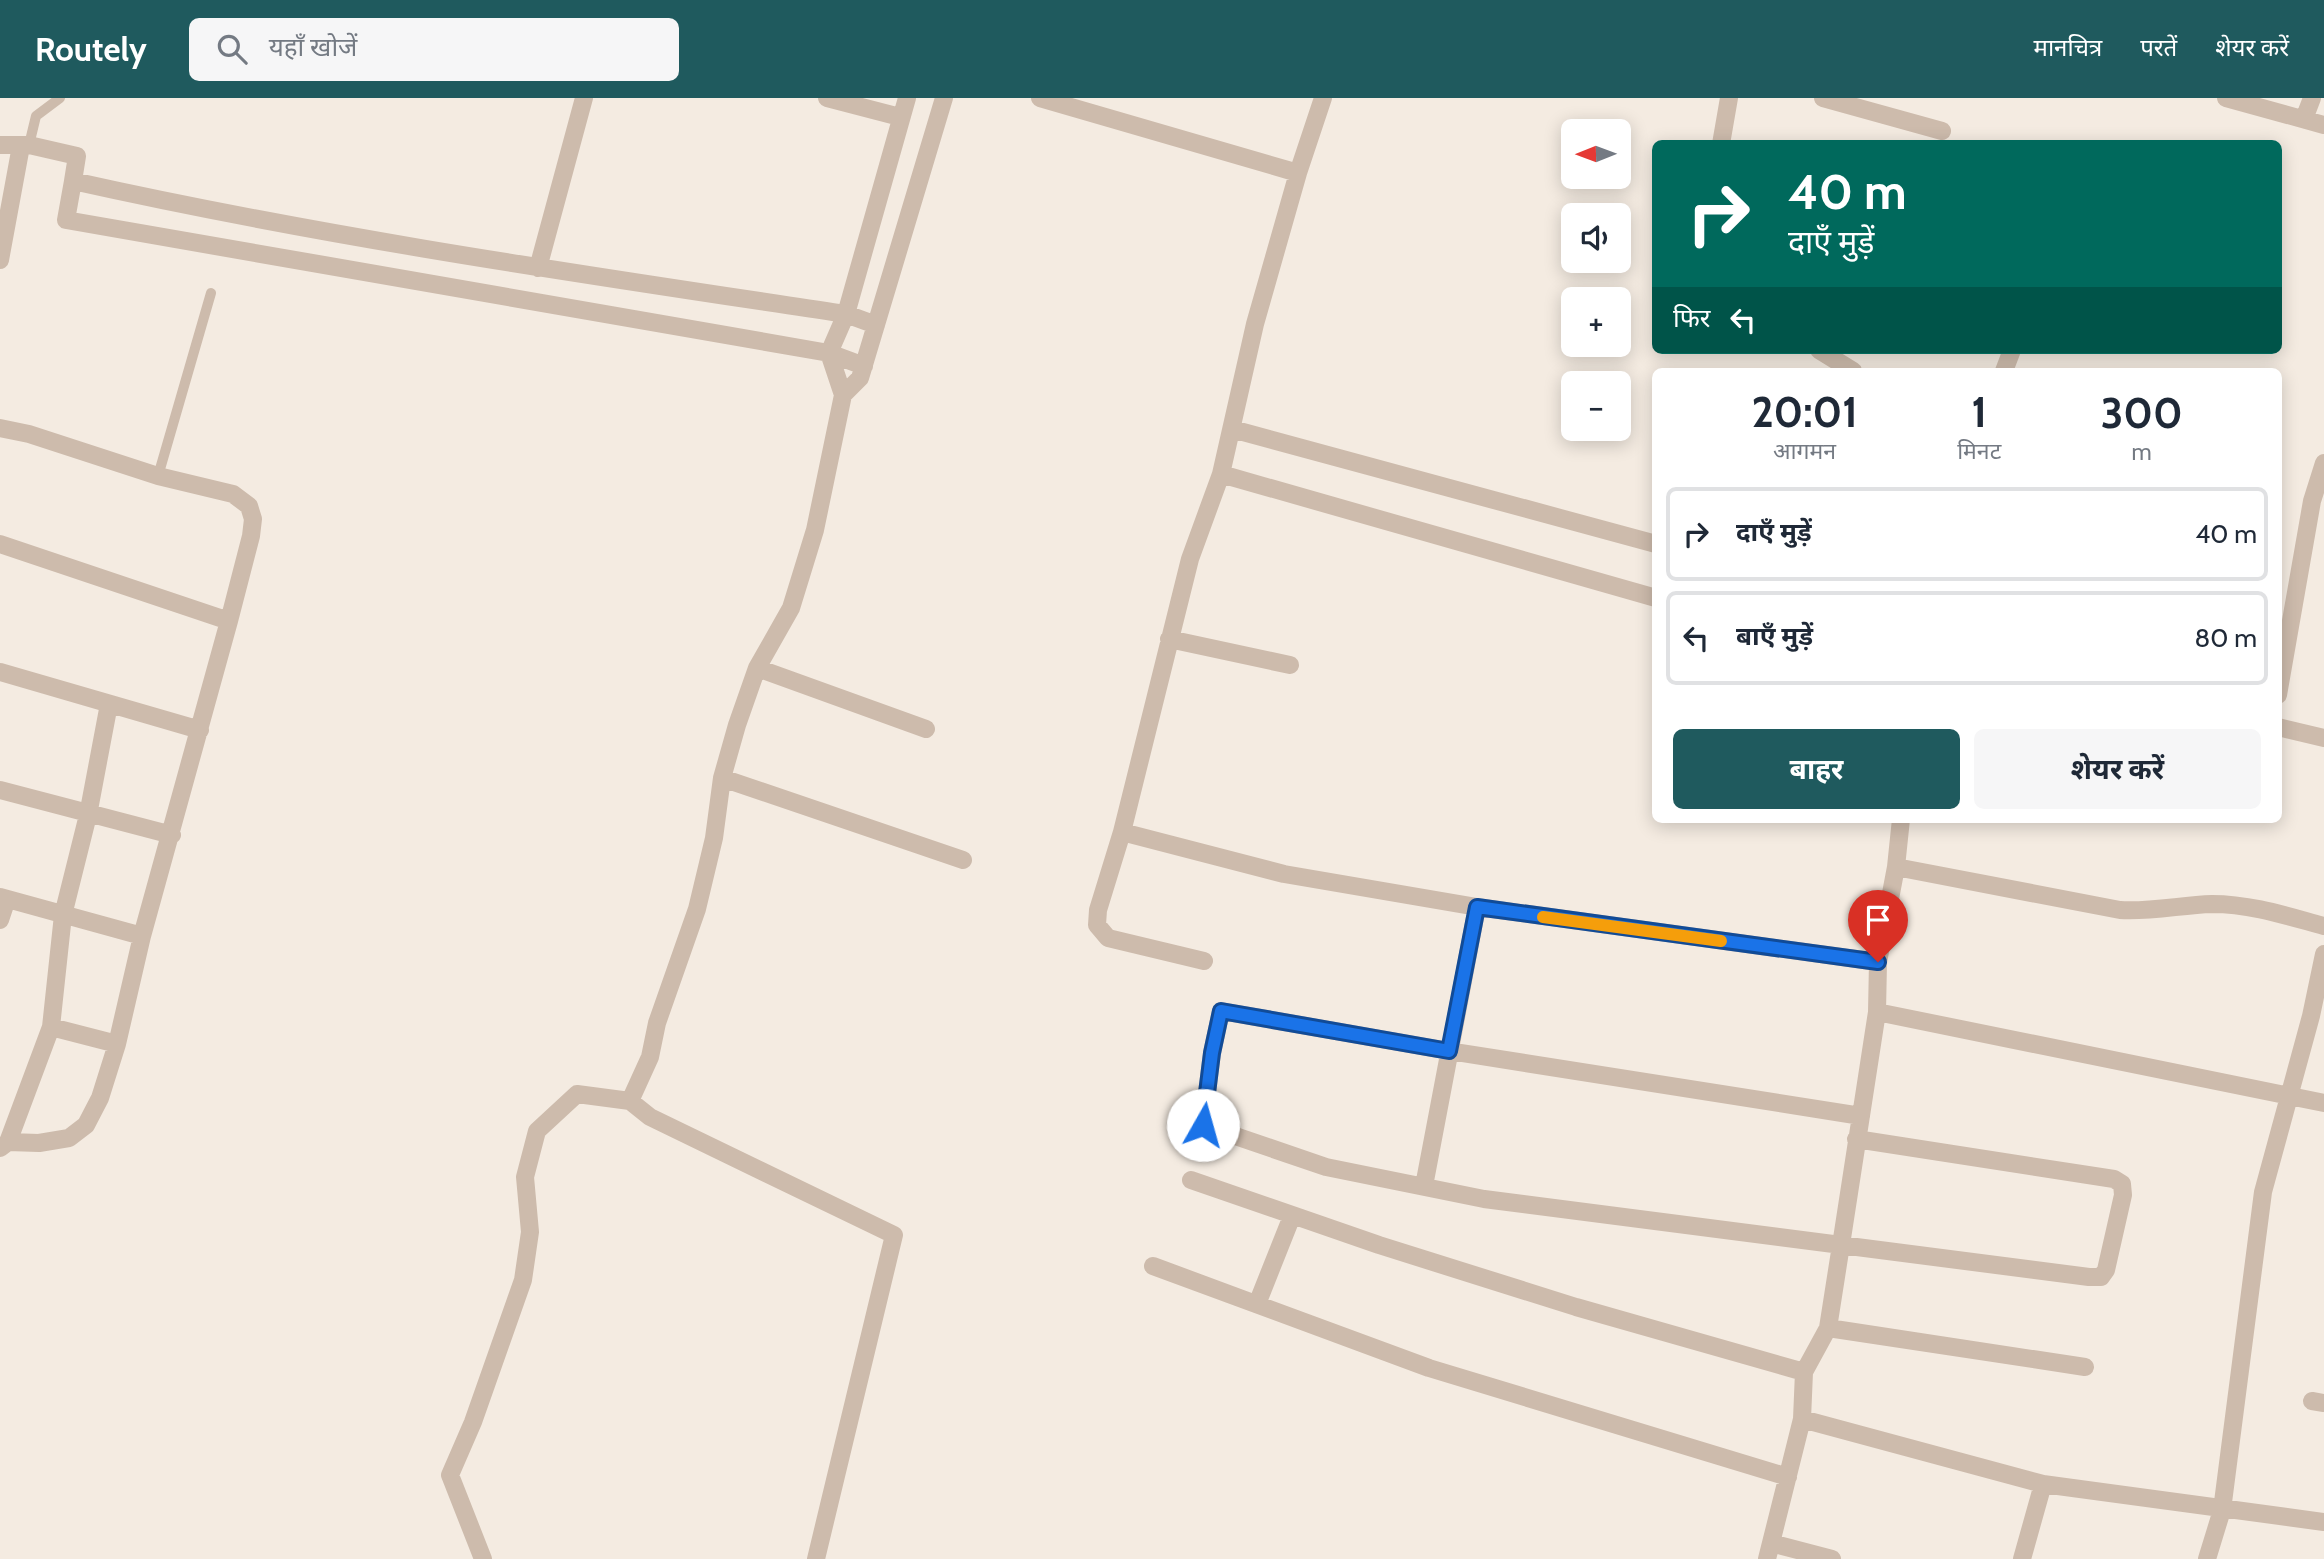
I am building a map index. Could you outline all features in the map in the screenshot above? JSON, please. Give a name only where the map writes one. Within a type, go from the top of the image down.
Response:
[{"type":"street","points":[[538,268],[584,98]]},
{"type":"street","points":[[827,98],[900,117]]},
{"type":"street","points":[[630,1101],[649,1058],[657,1023],[697,909],[714,838],[722,778],[757,668],[791,608],[815,530],[843,395],[829,353],[846,314],[907,98]]},
{"type":"street","points":[[843,395],[860,378],[944,98]]},
{"type":"street","points":[[1040,98],[1298,173]]},
{"type":"street","points":[[1205,961],[1108,938],[1097,925],[1098,910],[1122,832],[1190,559],[1221,474],[1255,324],[1298,173],[1324,98]]},
{"type":"street","points":[[1722,140],[1729,98]]},
{"type":"street","points":[[1823,98],[1942,131]]},
{"type":"street","points":[[2226,98],[2324,125]]},
{"type":"street","points":[[2304,119],[2312,98]]},
{"type":"street","points":[[0,145],[25,145],[77,156],[66,220],[829,353],[864,366]]},
{"type":"street","points":[[0,260],[25,145]]},
{"type":"street","points":[[73,181],[322,231],[538,268],[846,314],[876,325]]},
{"type":"street","points":[[1825,354],[1848,368]]},
{"type":"street","points":[[0,428],[29,434],[158,476],[233,494],[248,506],[253,519],[251,537],[229,621],[142,936],[117,1044],[100,1097],[86,1125],[69,1138],[4,1145],[51,1027],[63,915],[88,815],[109,704]]},
{"type":"street","points":[[1232,429],[1652,543]]},
{"type":"street","points":[[2282,672],[2312,501],[2324,463]]},
{"type":"street","points":[[1221,474],[1652,597]]},
{"type":"street","points":[[0,544],[229,621]]},
{"type":"street","points":[[1169,639],[1290,665]]},
{"type":"street","points":[[757,668],[926,729]]},
{"type":"street","points":[[0,672],[200,730]]},
{"type":"street","points":[[2282,728],[2324,738]]},
{"type":"street","points":[[722,778],[963,860]]},
{"type":"street","points":[[0,790],[172,835]]},
{"type":"street","points":[[1832,1559],[1769,1551],[1802,1419],[1804,1372],[1828,1328],[1877,1012],[1878,962],[1896,867],[1901,823]]},
{"type":"street","points":[[1122,832],[1284,874],[1477,907],[1878,962]]},
{"type":"street","points":[[1896,867],[2120,910],[2149,911],[2211,904],[2251,907],[2324,926]]},
{"type":"street","points":[[0,920],[4,898],[142,936]]},
{"type":"street","points":[[1424,1186],[1477,907]]},
{"type":"street","points":[[2207,1559],[2222,1510],[2263,1192],[2287,1094],[2311,1016],[2324,954]]},
{"type":"street","points":[[1856,1139],[2114,1179],[2122,1184],[2123,1195],[2106,1270],[2101,1277],[1484,1199],[1326,1167],[1203,1125],[1212,1053],[1221,1011],[1449,1051],[1861,1116]]},
{"type":"street","points":[[1877,1012],[2324,1103]]},
{"type":"street","points":[[51,1027],[117,1044]]},
{"type":"street","points":[[483,1559],[450,1475],[487,1385],[523,1280],[530,1232],[525,1177],[537,1131],[577,1094],[630,1101],[650,1117],[894,1234],[816,1559]]},
{"type":"street","points":[[1191,1180],[1292,1216],[1576,1307],[1804,1372]]},
{"type":"street","points":[[1257,1304],[1292,1216]]},
{"type":"street","points":[[1153,1266],[1429,1368],[1788,1477]]},
{"type":"street","points":[[1828,1328],[2085,1367]]},
{"type":"street","points":[[1802,1419],[2043,1484],[2324,1522]]},
{"type":"street","points":[[2022,1559],[2043,1484]]},
{"type":"lane","points":[[25,145],[36,116],[60,98]]},
{"type":"lane","points":[[158,476],[211,293]]},
{"type":"slow traffic","points":[[1543,917],[1721,941]]},
{"type":"route","points":[[1203,1125],[1212,1053],[1221,1011],[1449,1051],[1477,907],[1878,962]]}]
